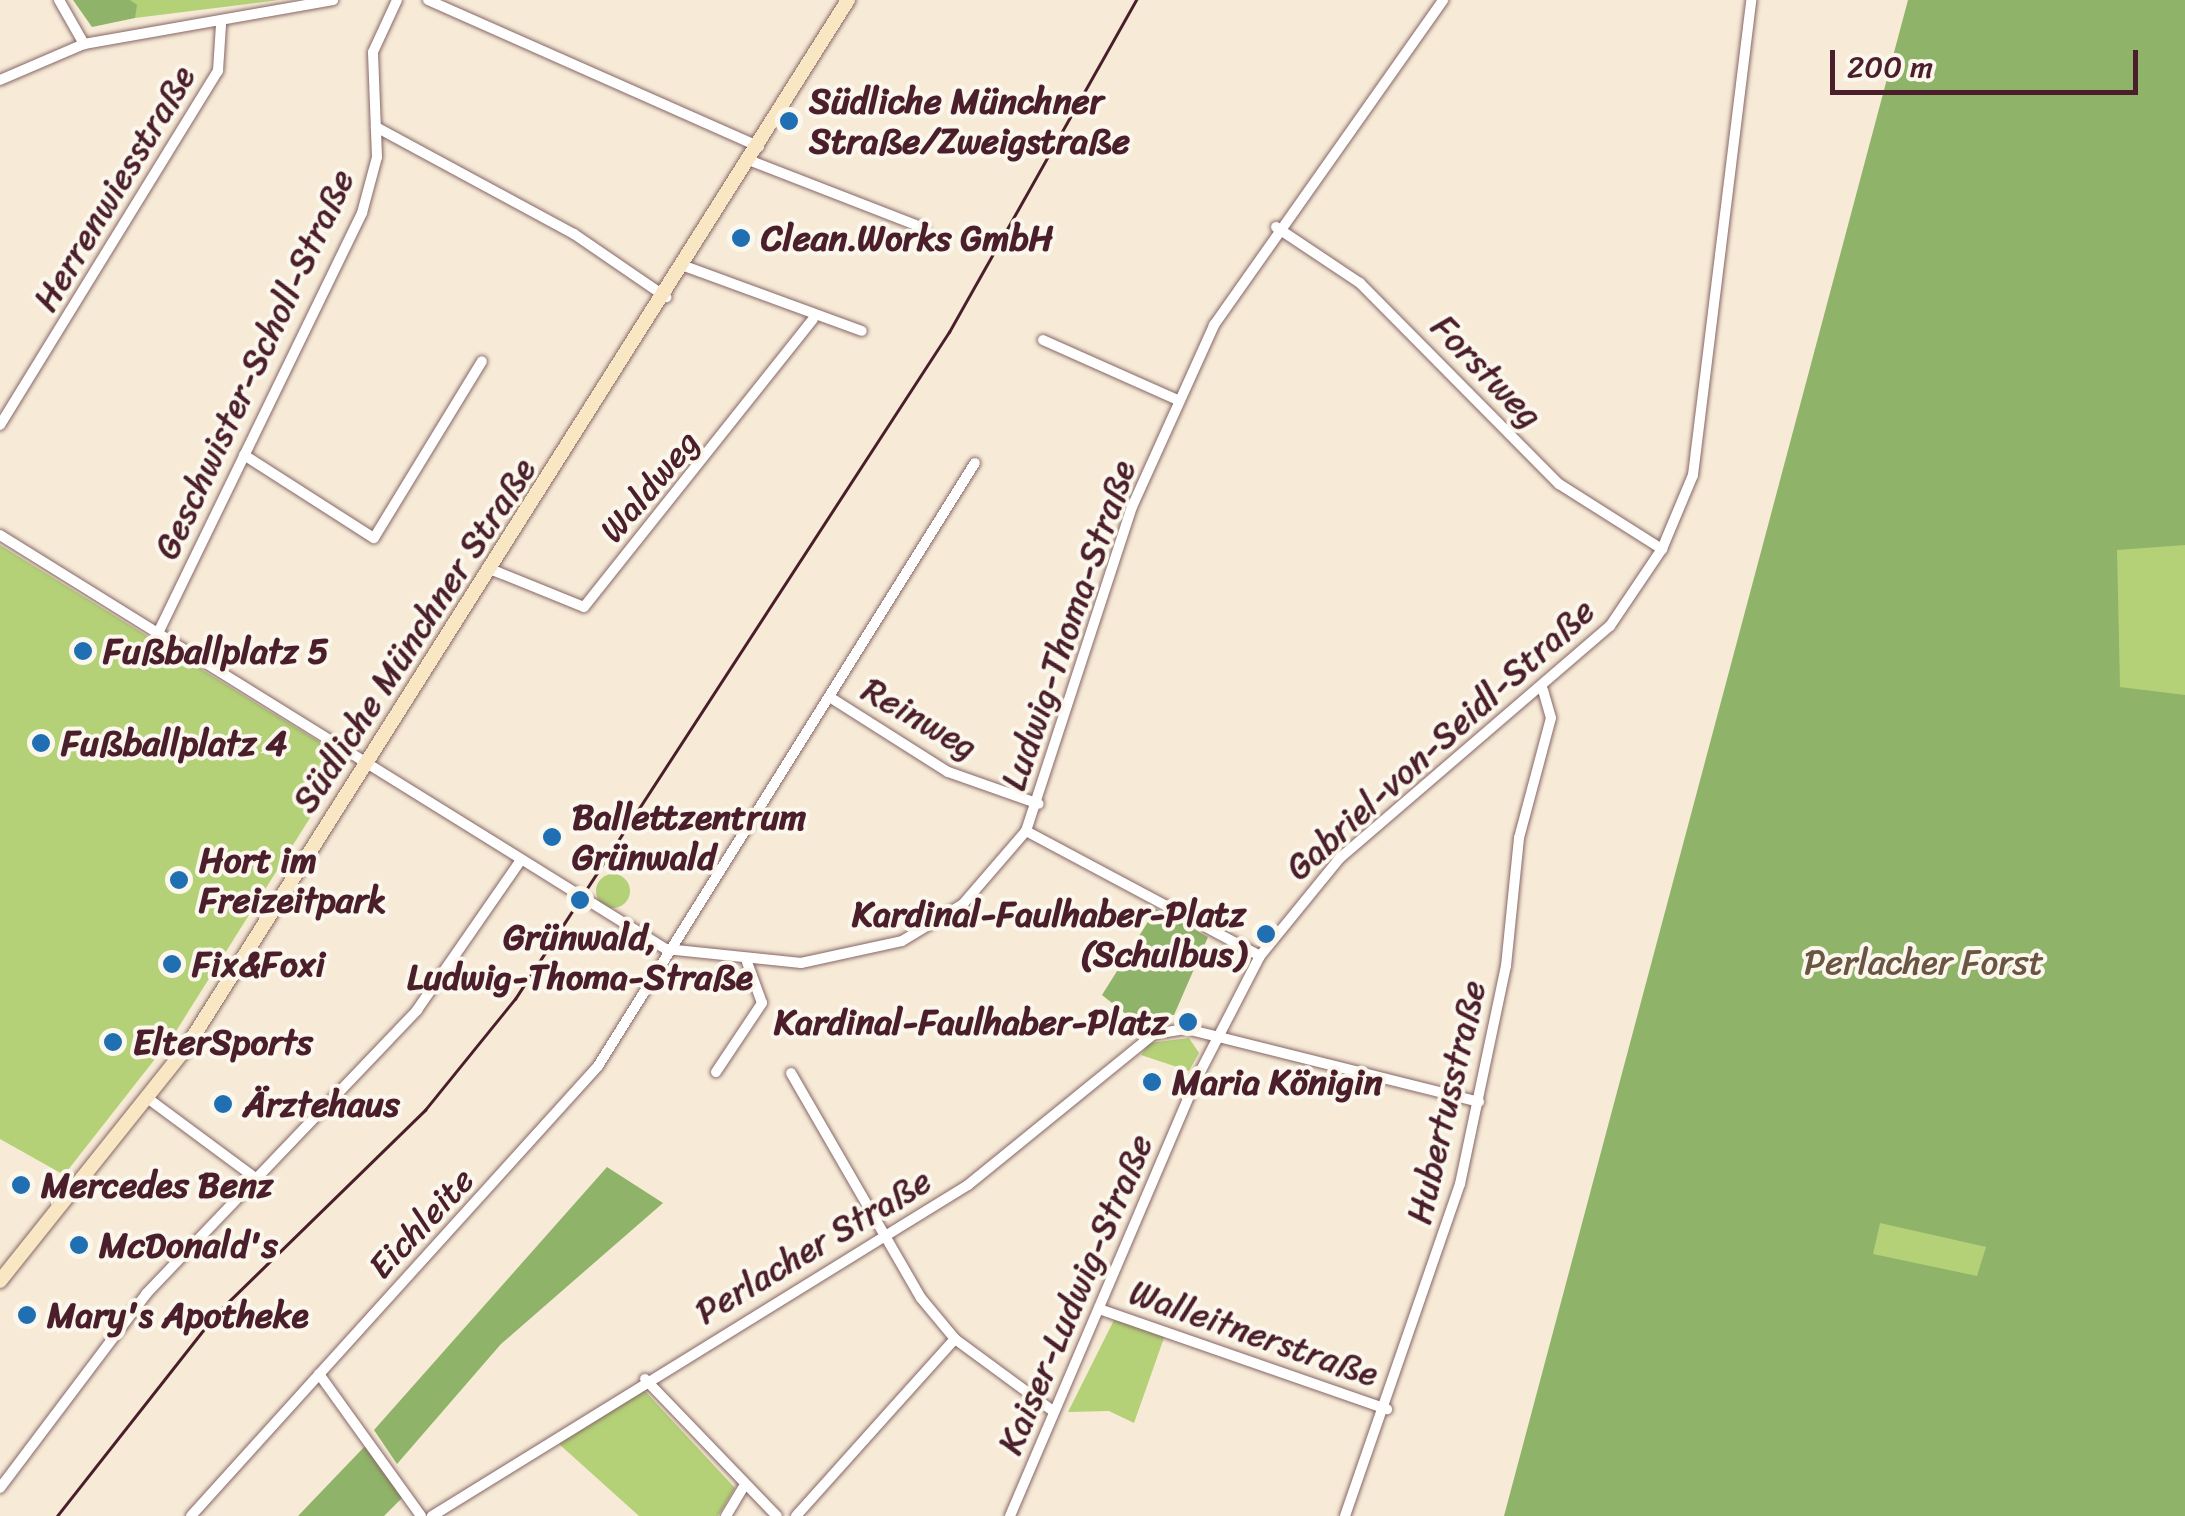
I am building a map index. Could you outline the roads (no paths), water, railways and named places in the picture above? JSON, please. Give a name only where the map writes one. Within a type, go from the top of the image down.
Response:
[{"type":"main road","name":"Südliche Münchner Straße","points":[[0,1281],[150,1100],[687,267],[848,0]]},
{"type":"street","points":[[59,0],[84,44]]},
{"type":"street","points":[[0,80],[84,44],[221,24],[333,0]]},
{"type":"street","name":"Geschwister-Scholl-Straße","points":[[159,632],[362,212],[376,127],[373,52],[397,0]]},
{"type":"street","points":[[428,0],[759,147]]},
{"type":"street","name":"Ludwig-Thoma-Straße","points":[[0,534],[367,764],[518,864],[666,949],[747,962],[832,961],[902,941],[963,904],[1026,831],[1039,804],[1132,508],[1178,400],[1276,227],[1443,0]]},
{"type":"street","name":"Gabriel-von-Seidl-Straße","points":[[1214,1039],[1260,956],[1340,858],[1543,690],[1610,626],[1662,549],[1694,475],[1748,1]]},
{"type":"street","name":"Herrenwiesstraße","points":[[0,425],[218,71],[221,24]]},
{"type":"street","points":[[376,127],[574,234],[667,298]]},
{"type":"street","points":[[751,161],[924,228]]},
{"type":"street","name":"Forstweg","points":[[1276,227],[1360,283],[1558,484],[1662,549]]},
{"type":"street","points":[[687,267],[813,319],[862,331]]},
{"type":"street","name":"Waldweg","points":[[490,569],[584,606],[813,319]]},
{"type":"street","points":[[1042,340],[1178,400]]},
{"type":"street","points":[[244,456],[374,538],[482,361]]},
{"type":"street","name":"Eichleite","points":[[191,1516],[598,1066],[666,949],[832,698],[975,463]]},
{"type":"street","name":"Hubertusstraße","points":[[1345,1516],[1388,1409],[1479,1102],[1519,838],[1551,718],[1543,690]]},
{"type":"street","name":"Reinweg","points":[[832,698],[948,772],[1039,804]]},
{"type":"street","points":[[1026,831],[1260,956]]},
{"type":"street","points":[[0,1488],[146,1294],[417,1010],[518,864]]},
{"type":"street","points":[[716,1072],[762,1003],[747,962]]},
{"type":"street","name":"Perlacher Straße","points":[[432,1516],[645,1380],[885,1238],[1022,1146],[1154,1034],[1187,1029],[1214,1039],[1479,1102]]},
{"type":"street","name":"Kaiser-Ludwig-Straße","points":[[1010,1516],[1053,1411],[1102,1310],[1214,1039]]},
{"type":"street","points":[[792,1073],[885,1238],[956,1338],[1053,1411]]},
{"type":"street","points":[[150,1100],[254,1177]]},
{"type":"street","name":"Walleitnerstraße","points":[[1102,1310],[1388,1409]]},
{"type":"street","points":[[796,1516],[956,1338]]},
{"type":"street","points":[[318,1374],[421,1516]]},
{"type":"street","points":[[645,1380],[743,1488],[777,1516]]},
{"type":"street","points":[[726,1516],[743,1488]]},
{"type":"tram line","points":[[57,1516],[217,1313],[425,1110],[515,999],[949,332],[1136,0]]},
{"type":"place","name":"Südliche Münchner Straße/Zweigstraße","points":[[789,121]]},
{"type":"place","name":"Clean.Works GmbH","points":[[741,238]]},
{"type":"place","name":"Fußballplatz 5","points":[[83,651]]},
{"type":"place","name":"Fußballplatz 4","points":[[41,743]]},
{"type":"place","name":"Ballettzentrum Grünwald","points":[[552,837]]},
{"type":"place","name":"Hort im Freizeitpark","points":[[179,880]]},
{"type":"place","name":"Grünwald, Ludwig-Thoma-Straße","points":[[580,900]]},
{"type":"place","name":"Kardinal-Faulhaber-Platz (Schulbus)","points":[[1266,934]]},
{"type":"place","name":"Fix&Foxi","points":[[172,964]]},
{"type":"place","name":"Kardinal-Faulhaber-Platz","points":[[1188,1022]]},
{"type":"place","name":"ElterSports","points":[[113,1042]]},
{"type":"place","name":"Maria Königin","points":[[1152,1082]]},
{"type":"place","name":"Ärztehaus","points":[[223,1104]]},
{"type":"place","name":"Mercedes Benz","points":[[21,1185]]},
{"type":"place","name":"McDonald's","points":[[79,1245]]},
{"type":"place","name":"Mary's Apotheke","points":[[27,1315]]},
{"type":"park label","name":"Perlacher Forst","points":[[1924,962]]}]
